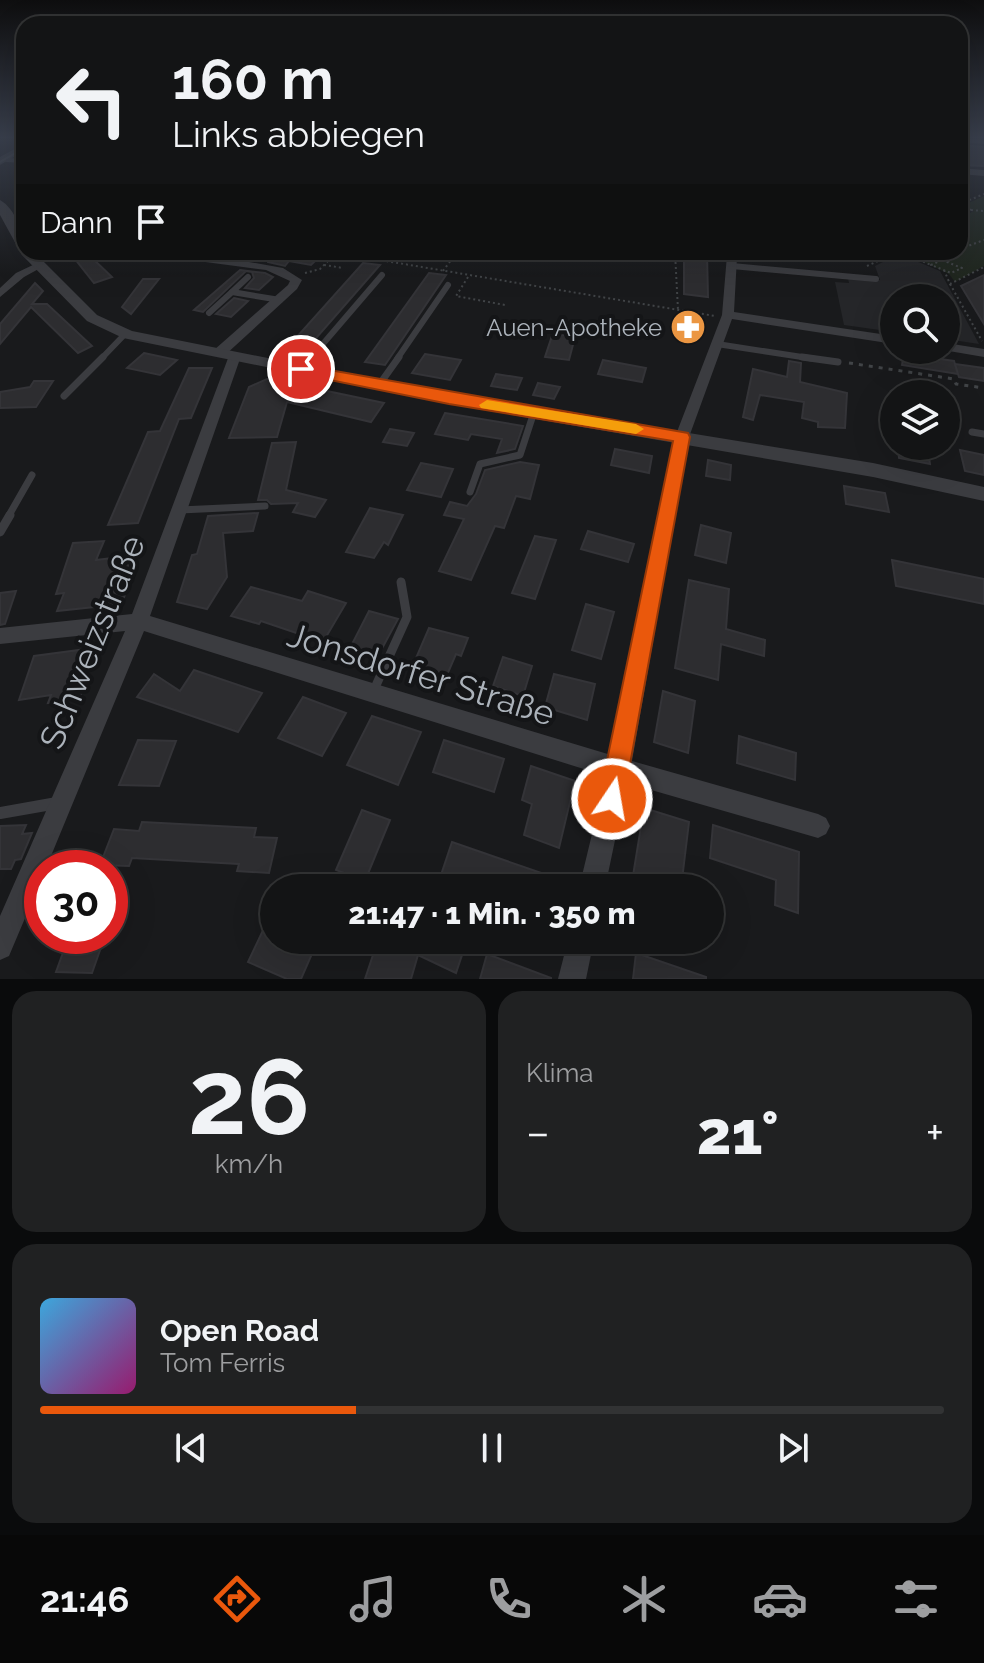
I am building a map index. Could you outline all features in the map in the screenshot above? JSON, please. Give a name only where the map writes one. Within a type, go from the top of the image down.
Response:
[{"type":"street","points":[[0,204],[16,232]]},
{"type":"street","points":[[34,260],[92,318],[125,334],[379,385],[873,470],[984,494]]},
{"type":"street","points":[[209,260],[276,269],[294,276],[293,287],[227,355]]},
{"type":"street","points":[[595,874],[619,769],[682,437],[727,316],[732,260]]},
{"type":"street","points":[[0,294],[20,275],[39,266]]},
{"type":"street","points":[[727,316],[880,338]]},
{"type":"street","points":[[960,349],[984,353]]},
{"type":"street","name":"Schweizstraße","points":[[0,947],[139,621],[179,510],[227,355]]},
{"type":"street","name":"Jonsdorfer Straße","points":[[0,636],[139,621],[619,769],[818,826]]},
{"type":"street","points":[[572,979],[578,954]]},
{"type":"lane","points":[[732,266],[876,279]]},
{"type":"lane","points":[[301,369],[382,275]]},
{"type":"lane","points":[[209,313],[248,277]]},
{"type":"lane","points":[[379,385],[448,285]]},
{"type":"lane","points":[[232,292],[280,300]]},
{"type":"lane","points":[[64,396],[86,380],[97,359],[125,334]]},
{"type":"lane","points":[[717,344],[838,362]]},
{"type":"lane","points":[[470,492],[480,464],[520,455],[534,412]]},
{"type":"lane","points":[[972,432],[984,434]]},
{"type":"lane","points":[[0,532],[32,475]]},
{"type":"lane","points":[[179,510],[265,506]]},
{"type":"lane","points":[[373,693],[407,617],[401,582]]},
{"type":"lane","points":[[0,813],[62,802]]},
{"type":"path","points":[[968,209],[984,211]]},
{"type":"path","points":[[324,265],[328,260]]},
{"type":"path","points":[[380,260],[468,277],[727,316]]},
{"type":"path","points":[[443,271],[451,260]]},
{"type":"path","points":[[675,260],[678,310]]},
{"type":"path","points":[[871,265],[882,260]]},
{"type":"path","points":[[919,260],[931,265],[944,270],[951,273],[962,268],[942,260],[931,265]]},
{"type":"path","points":[[294,276],[324,265],[343,268]]},
{"type":"path","points":[[944,270],[950,284],[984,267]]},
{"type":"path","points":[[468,277],[456,296],[505,305]]},
{"type":"path","points":[[960,301],[979,334]]},
{"type":"path","points":[[838,362],[954,379],[956,384],[984,388]]},
{"type":"shaded area","points":[[984,196],[984,266],[955,282],[949,274],[920,260],[968,260],[968,214],[974,211],[968,207],[968,203]]},
{"type":"shaded area","points":[[887,260],[913,260],[940,271],[947,284],[880,284],[880,330],[844,325],[835,282],[849,283],[848,278],[880,280],[875,266]]},
{"type":"shaded area","points":[[960,308],[979,344],[960,341]]},
{"type":"building","points":[[76,260],[94,260],[112,277],[94,283]]},
{"type":"building","points":[[268,260],[315,260],[311,265],[289,261],[285,266]]},
{"type":"building","points":[[684,260],[707,260],[708,297],[684,294]]},
{"type":"building","points":[[363,263],[380,265],[304,352],[286,349]]},
{"type":"building","points":[[240,270],[265,273],[273,277],[259,290],[245,288],[254,278],[252,272],[246,271],[203,312],[194,310]]},
{"type":"building","points":[[429,273],[446,275],[385,365],[365,362]]},
{"type":"building","points":[[984,275],[984,324],[961,286]]},
{"type":"building","points":[[143,279],[159,279],[131,314],[122,307]]},
{"type":"building","points":[[35,283],[43,291],[32,304],[47,304],[92,346],[78,353],[31,307],[0,344],[0,324]]},
{"type":"building","points":[[234,298],[248,301],[231,317],[216,314]]},
{"type":"building","points":[[553,333],[575,337],[569,360],[545,357]]},
{"type":"building","points":[[144,353],[177,360],[160,375],[127,368]]},
{"type":"building","points":[[425,354],[461,360],[450,380],[412,373]]},
{"type":"building","points":[[603,360],[646,368],[642,382],[598,374]]},
{"type":"building","points":[[789,361],[801,363],[800,382],[847,393],[845,428],[818,427],[818,422],[802,418],[804,402],[760,395],[753,420],[743,417],[753,369],[787,377]]},
{"type":"building","points":[[955,364],[958,374],[902,365]]},
{"type":"building","points":[[955,364],[984,368],[984,381],[959,377]]},
{"type":"building","points":[[189,368],[212,368],[191,418],[179,419],[138,523],[108,525],[148,432],[160,431]]},
{"type":"building","points":[[496,374],[522,378],[517,390],[491,386]]},
{"type":"building","points":[[267,379],[384,403],[371,422],[287,402],[277,437],[229,438],[249,387]]},
{"type":"building","points":[[34,381],[53,381],[36,407],[0,408],[0,392],[30,387]]},
{"type":"building","points":[[538,383],[560,387],[554,399],[533,395]]},
{"type":"building","points":[[445,413],[523,426],[515,449],[497,453],[502,439],[471,434],[468,440],[435,434]]},
{"type":"building","points":[[390,429],[414,433],[407,446],[383,442]]},
{"type":"building","points":[[296,442],[286,490],[326,500],[315,517],[293,512],[298,503],[271,504],[267,500],[258,500],[272,443]]},
{"type":"building","points":[[615,449],[652,456],[649,473],[611,465]]},
{"type":"building","points":[[960,450],[984,455],[984,475],[965,471]]},
{"type":"building","points":[[708,460],[731,465],[730,480],[706,476]]},
{"type":"building","points":[[520,462],[539,465],[530,499],[516,496],[504,528],[495,526],[471,580],[439,571],[464,519],[444,515],[450,502],[467,506],[476,494],[485,470]]},
{"type":"building","points":[[421,463],[453,469],[441,497],[407,490]]},
{"type":"building","points":[[844,486],[885,493],[889,512],[846,504]]},
{"type":"building","points":[[370,508],[403,515],[388,545],[384,542],[374,558],[346,552]]},
{"type":"building","points":[[258,513],[253,531],[223,533],[227,577],[207,609],[177,602],[192,555],[197,554],[208,516]]},
{"type":"building","points":[[701,525],[731,533],[726,563],[695,555]]},
{"type":"building","points":[[588,531],[634,544],[628,562],[581,549]]},
{"type":"building","points":[[535,536],[556,540],[535,599],[512,593]]},
{"type":"building","points":[[104,541],[96,560],[137,555],[122,604],[57,611],[64,593],[56,594],[73,543]]},
{"type":"building","points":[[892,560],[984,579],[984,604],[896,586]]},
{"type":"building","points":[[689,580],[729,589],[726,629],[765,640],[764,656],[721,644],[718,680],[675,668]]},
{"type":"building","points":[[251,587],[302,601],[308,591],[346,603],[323,642],[261,621],[259,624],[231,616]]},
{"type":"building","points":[[16,591],[5,624],[0,625],[0,593]]},
{"type":"building","points":[[586,604],[614,612],[601,659],[572,650]]},
{"type":"building","points":[[369,611],[398,619],[379,654],[351,646]]},
{"type":"building","points":[[429,628],[468,638],[461,656],[456,654],[447,675],[413,665]]},
{"type":"building","points":[[94,648],[80,698],[48,703],[51,695],[19,700],[34,656]]},
{"type":"building","points":[[503,657],[532,666],[523,696],[493,686]]},
{"type":"building","points":[[194,670],[262,693],[238,732],[137,697],[154,674],[180,691]]},
{"type":"building","points":[[554,674],[595,684],[587,720],[545,707]]},
{"type":"building","points":[[663,691],[695,701],[688,753],[654,742]]},
{"type":"building","points":[[303,697],[346,713],[322,756],[278,738]]},
{"type":"building","points":[[372,716],[421,732],[398,785],[347,765]]},
{"type":"building","points":[[739,736],[796,753],[795,780],[737,763]]},
{"type":"building","points":[[138,740],[176,741],[159,786],[119,785]]},
{"type":"building","points":[[444,740],[504,759],[494,792],[433,772]]},
{"type":"building","points":[[531,766],[575,781],[559,848],[524,835],[532,804],[522,800]]},
{"type":"building","points":[[644,808],[689,822],[683,874],[633,874]]},
{"type":"building","points":[[362,810],[390,820],[368,874],[347,874],[336,870]]},
{"type":"building","points":[[142,822],[256,828],[254,837],[277,838],[269,873],[237,871],[239,864],[132,858],[128,866],[128,850],[106,850],[114,829],[139,831]]},
{"type":"building","points":[[26,825],[22,834],[32,833],[21,859],[15,860],[11,869],[0,869],[0,826]]},
{"type":"building","points":[[713,825],[799,852],[798,913],[775,905],[776,880],[710,858]]},
{"type":"building","points":[[452,842],[544,874],[441,874]]},
{"type":"building","points":[[260,937],[260,954],[312,954],[301,979],[287,979],[248,962]]},
{"type":"building","points":[[62,954],[99,954],[92,973],[56,972]]},
{"type":"building","points":[[373,954],[462,954],[456,973],[418,955],[411,979],[365,979]]},
{"type":"building","points":[[487,954],[551,978],[551,979],[480,979]]},
{"type":"building","points":[[636,954],[706,977],[706,979],[633,979]]},
{"type":"slow traffic","points":[[487,405],[636,429]]},
{"type":"place","name":"Auen-Apotheke","points":[[688,327]]},
{"type":"route","points":[[301,369],[449,399],[682,437],[612,799]]}]
